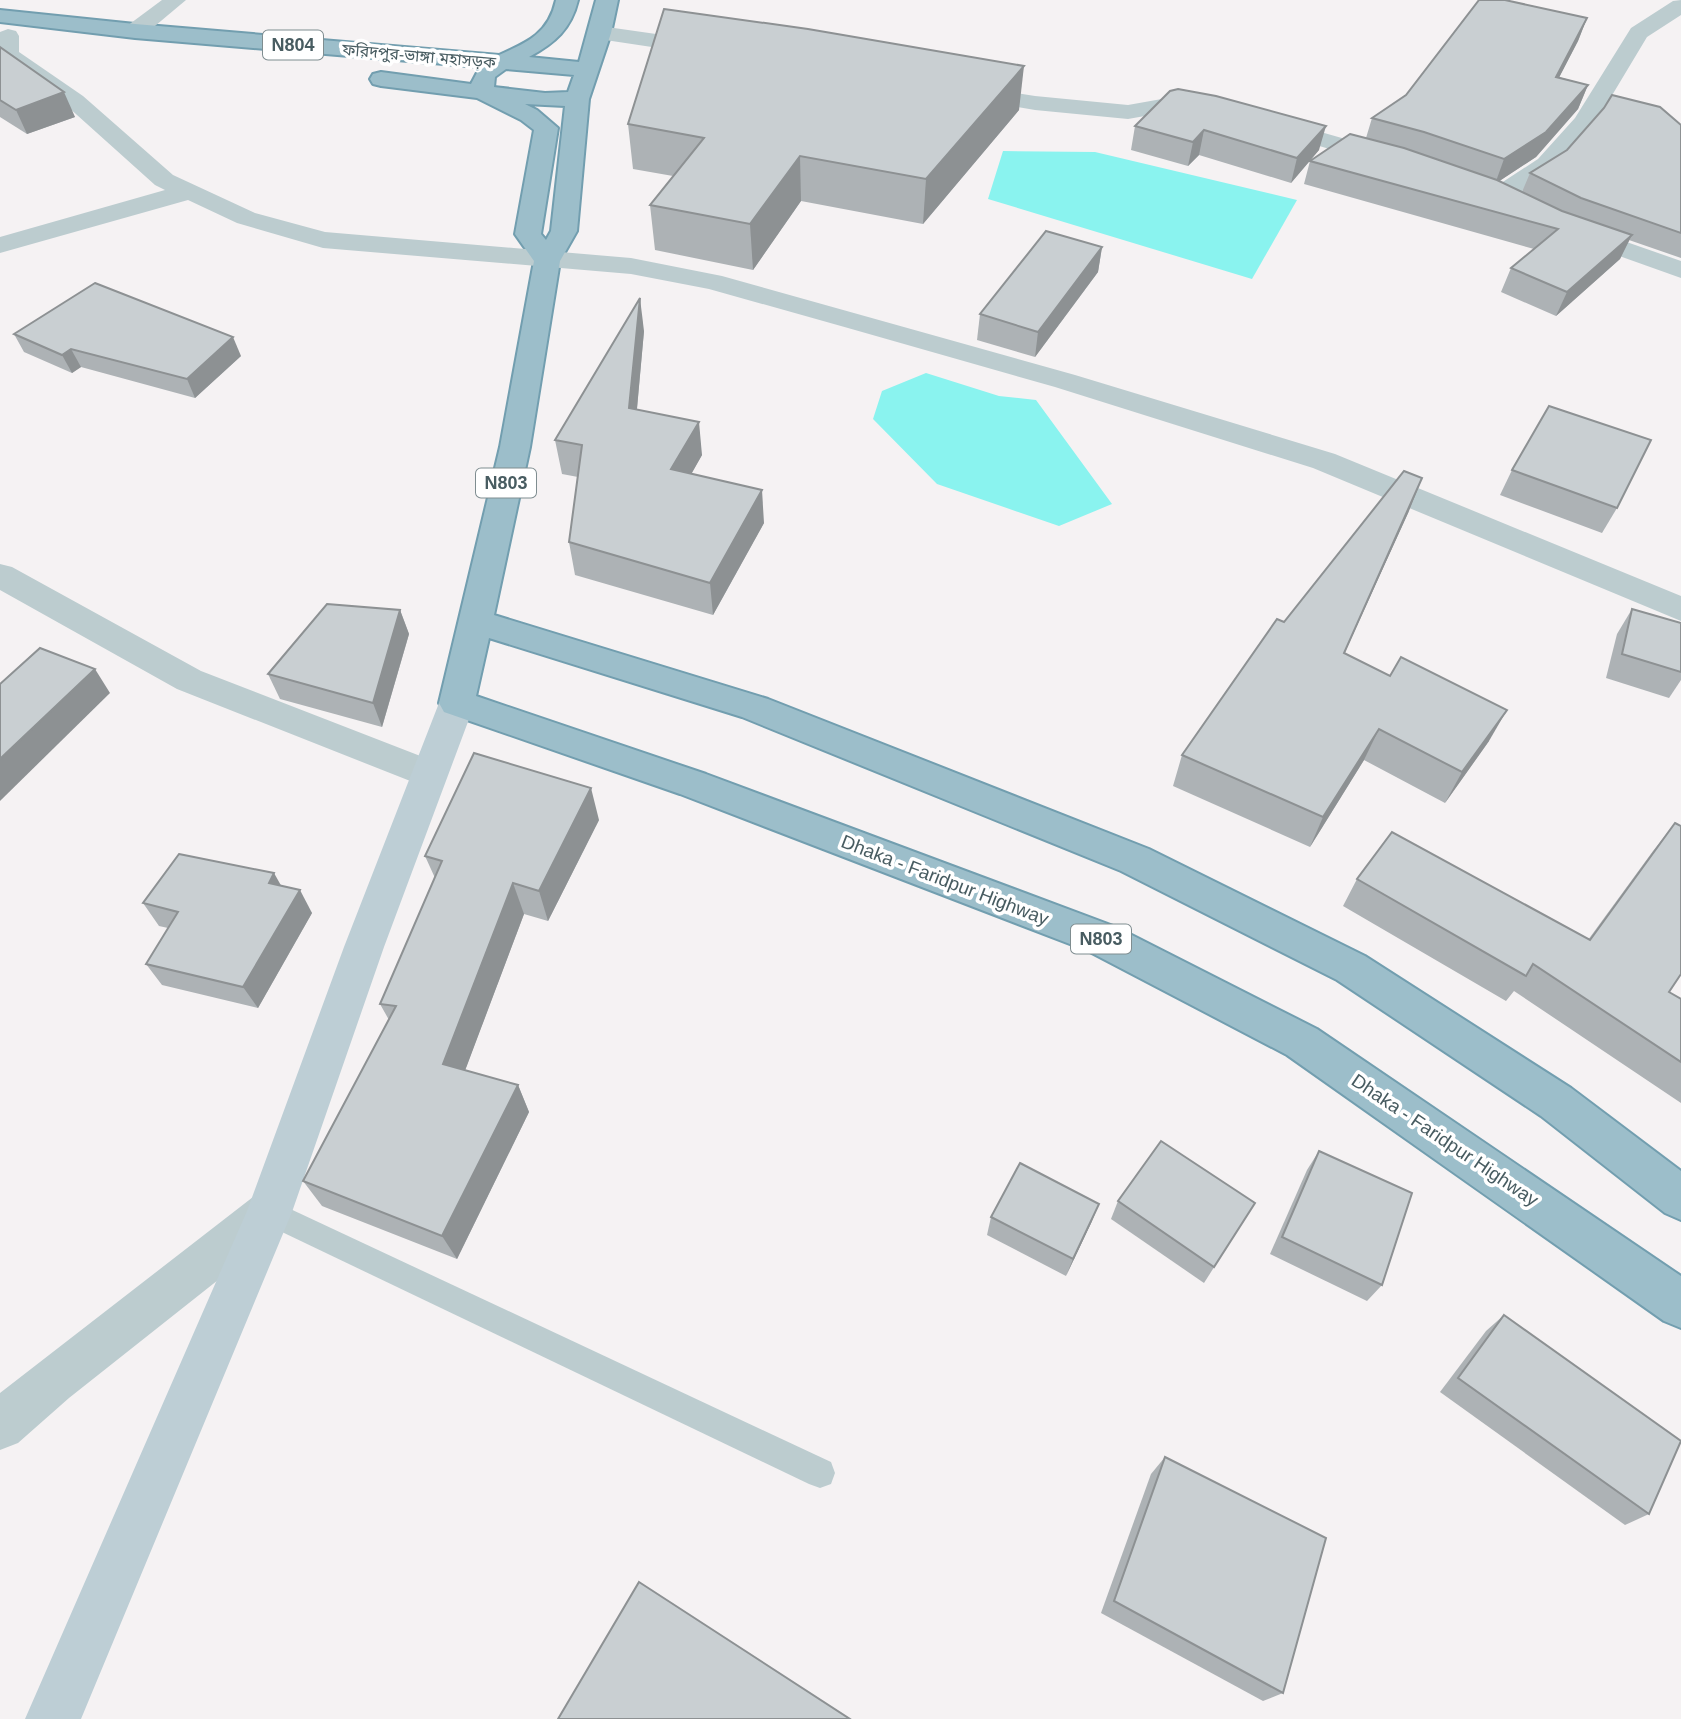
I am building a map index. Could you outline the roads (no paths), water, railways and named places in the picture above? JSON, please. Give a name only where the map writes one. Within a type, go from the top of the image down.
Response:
[{"type":"highway","points":[[547,261],[528,234],[546,128],[529,115],[487,96],[482,82],[494,64],[518,55],[558,26],[567,0]]},
{"type":"highway","name":"N803","points":[[457,703],[514,447],[547,261],[564,231],[577,99],[600,33],[607,0]]},
{"type":"highway","name":"ফরিদপুর-ভাঙ্গা মহাসড়ক","points":[[3,29],[135,31],[494,64],[587,69]]},
{"type":"highway","points":[[3,29],[170,56]]},
{"type":"highway","points":[[210,61],[233,39]]},
{"type":"highway","name":"ফরিদপুর-ভাঙ্গা মহাসড়ক","points":[[360,77],[483,90],[545,100],[577,99]]},
{"type":"highway","points":[[474,621],[755,708],[1135,860],[1351,968],[1556,1102],[1681,1198]]},
{"type":"highway","name":"Dhaka - Faridpur Highway","points":[[457,703],[693,784],[1102,939],[1302,1042],[1681,1304]]},
{"type":"main road","points":[[53,1719],[269,1212],[428,774],[457,703]]},
{"type":"street","points":[[135,31],[175,0]]},
{"type":"street","points":[[1471,187],[1508,201],[1586,122],[1639,33],[1681,6]]},
{"type":"street","points":[[3,29],[8,55],[75,101],[164,180],[246,218],[323,240],[631,266],[712,282],[1065,380],[1324,460],[1681,609]]},
{"type":"street","points":[[600,33],[731,52]]},
{"type":"street","points":[[942,87],[1035,103],[1128,112],[1173,104],[1226,114]]},
{"type":"street","points":[[1253,121],[1406,164]]},
{"type":"street","points":[[0,245],[187,192]]},
{"type":"street","points":[[1551,222],[1681,270]]},
{"type":"street","points":[[0,575],[189,680],[428,774]]},
{"type":"street","points":[[0,1425],[51,1381],[269,1212]]},
{"type":"lane","points":[[269,1212],[820,1473]]},
{"type":"water","points":[[1003,151],[1095,152],[1297,200],[1252,279],[988,199]]},
{"type":"water","points":[[926,373],[999,396],[1036,400],[1112,504],[1059,526],[937,484],[873,419],[882,391]]}]
